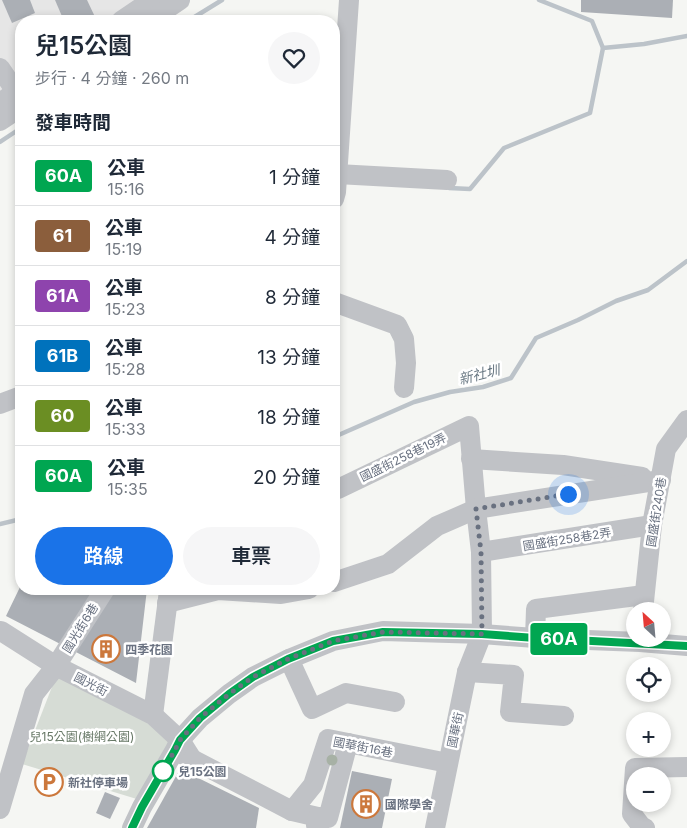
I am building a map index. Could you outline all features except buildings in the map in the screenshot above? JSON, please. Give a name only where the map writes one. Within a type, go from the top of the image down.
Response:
[{"type":"street","points":[[130,15],[152,0]]},
{"type":"street","points":[[158,15],[180,0]]},
{"type":"street","points":[[340,130],[349,0]]},
{"type":"street","points":[[0,68],[15,96]]},
{"type":"street","points":[[0,121],[15,99]]},
{"type":"street","points":[[340,174],[447,180]]},
{"type":"street","points":[[340,304],[397,325],[404,339],[406,363],[404,388]]},
{"type":"street","points":[[0,404],[15,398]]},
{"type":"street","name":"國盛街240巷","points":[[643,602],[652,525],[666,449],[687,420]]},
{"type":"street","name":"國盛街258巷19弄","points":[[340,488],[469,426],[471,459]]},
{"type":"street","points":[[482,634],[481,552],[471,459],[563,466],[661,480]]},
{"type":"street","points":[[340,580],[388,564],[437,526],[476,509],[661,480]]},
{"type":"street","name":"國盛街258巷2弄","points":[[481,552],[652,525]]},
{"type":"street","name":"國光街6巷","points":[[0,809],[34,694],[56,666],[101,595]]},
{"type":"street","points":[[153,715],[168,596]]},
{"type":"street","points":[[535,638],[536,609],[626,604]]},
{"type":"street","name":"國光街","points":[[0,632],[56,666],[153,715],[183,750],[292,811],[317,822]]},
{"type":"street","points":[[132,828],[142,807],[183,750],[200,718],[253,677],[288,659],[333,641],[383,632],[482,634],[535,638],[626,641]]},
{"type":"street","name":"國華街","points":[[435,828],[467,672],[482,634]]},
{"type":"street","points":[[671,644],[687,646]]},
{"type":"street","points":[[288,659],[312,709],[346,693],[395,702]]},
{"type":"street","points":[[467,672],[514,675],[510,712],[564,716]]},
{"type":"street","name":"國華街16巷","points":[[292,811],[313,785],[328,739],[448,763]]},
{"type":"street","points":[[317,822],[328,818],[348,743]]},
{"type":"street","points":[[645,828],[642,827],[632,814],[635,768],[687,767]]},
{"type":"shaded area","points":[[0,0],[187,0],[163,15],[15,15],[15,109],[0,118]]},
{"type":"green space","name":"兒15公園(樹網公園)","points":[[57,674],[133,712],[173,743],[140,800],[22,764]]},
{"type":"waterway","name":"新社圳","points":[[198,15],[222,0]]},
{"type":"waterway","points":[[539,0],[592,21],[603,48],[644,44],[687,36]]},
{"type":"waterway","points":[[449,188],[470,189],[504,148],[590,113],[603,48]]},
{"type":"waterway","name":"新社圳","points":[[0,142],[15,132]]},
{"type":"waterway","name":"新社圳","points":[[340,434],[414,402],[450,392],[483,387],[511,378],[536,338],[616,301],[648,290],[687,261]]},
{"type":"waterway","name":"新社圳","points":[[0,524],[15,520]]},
{"type":"bus line","name":"60A","points":[[132,828],[180,740],[200,718],[253,677],[288,659],[333,641],[383,632],[482,634],[687,646]]},
{"type":"place","name":"四季花園","points":[[106,649]]},
{"type":"place","name":"兒15公園","points":[[163,771]]},
{"type":"place","name":"新社停車場","points":[[49,782]]},
{"type":"place","name":"國際學舍","points":[[366,804]]},
{"type":"route","points":[[163,771],[180,740],[200,718],[253,677],[288,659],[333,641],[383,632],[482,634],[481,552],[476,509],[568,494]]}]
